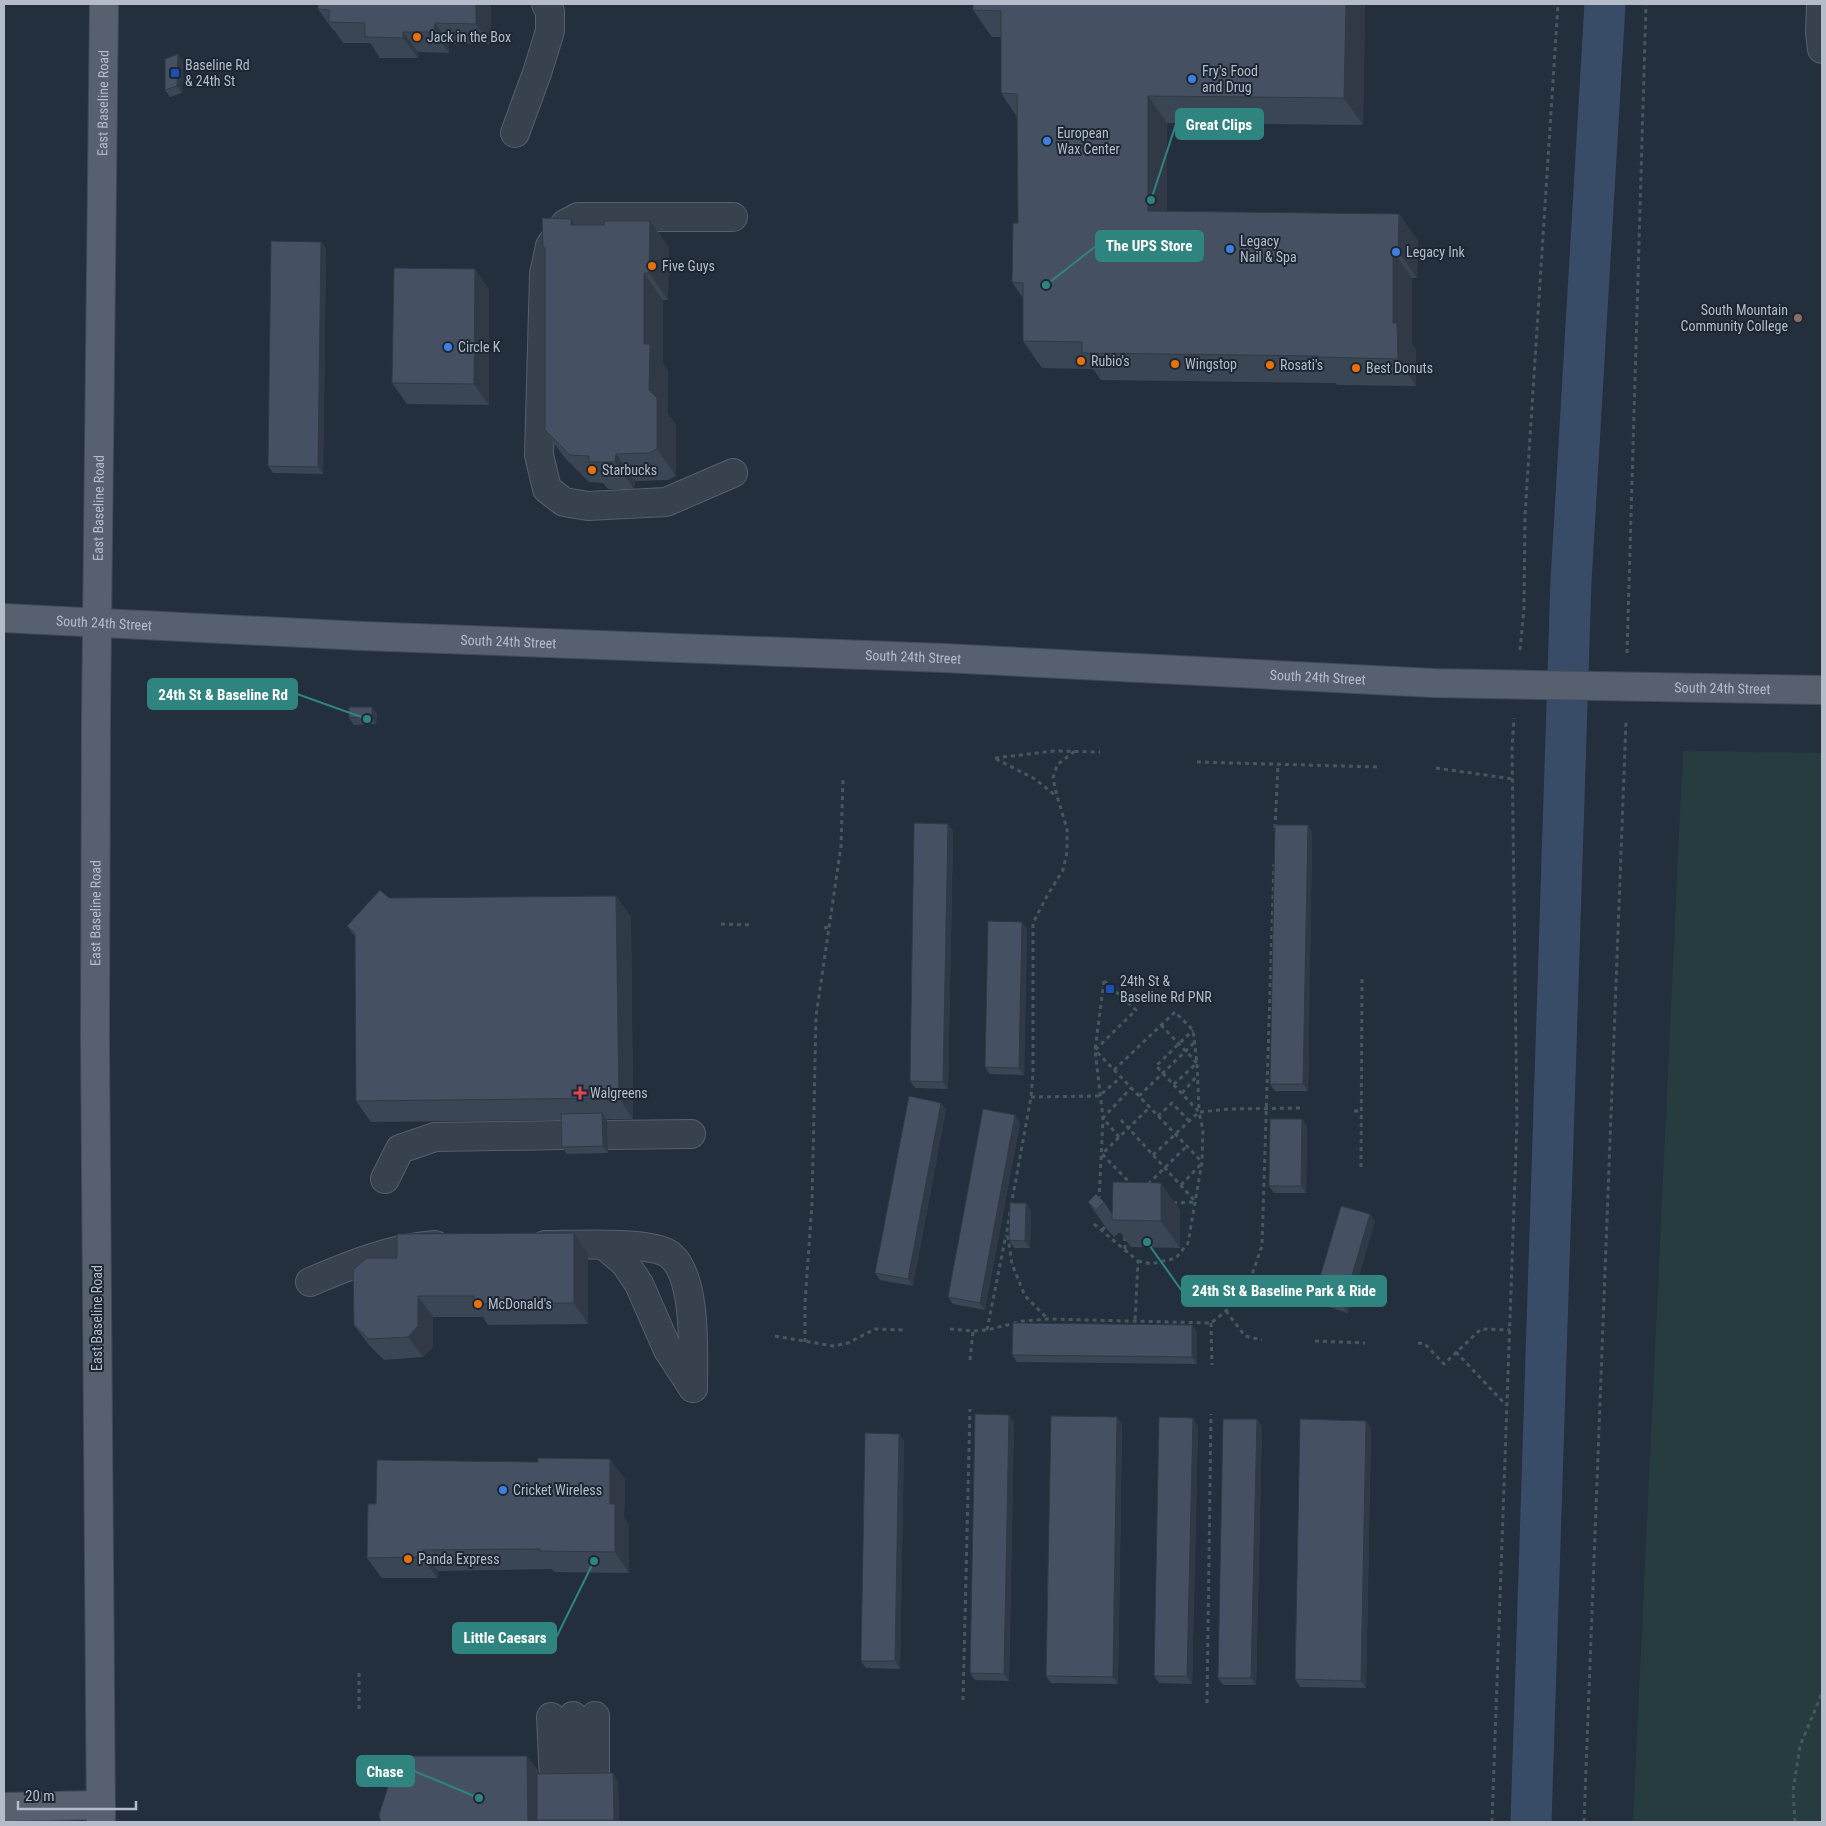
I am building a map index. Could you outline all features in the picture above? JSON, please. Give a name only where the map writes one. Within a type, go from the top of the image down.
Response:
[{"type":"main road","name":"East Baseline Road","points":[[101,1814],[95,1040],[104,4]]},
{"type":"main road","name":"South 24th Street","points":[[4,618],[362,636],[954,658],[1433,683],[1822,690]]},
{"type":"main road","points":[[4,1807],[101,1814]]},
{"type":"lane","points":[[515,133],[550,31],[550,12],[546,4]]},
{"type":"lane","points":[[1821,4],[1820,32],[1822,49]]},
{"type":"lane","points":[[733,216],[602,215],[578,217],[565,224],[550,246],[544,274],[540,455],[547,489],[564,502],[588,506],[666,502],[733,473]]},
{"type":"lane","points":[[607,1134],[691,1134]]},
{"type":"lane","points":[[385,1179],[400,1149],[435,1137],[566,1135]]},
{"type":"lane","points":[[310,1282],[359,1261],[384,1254],[432,1245],[461,1245]]},
{"type":"lane","points":[[518,1245],[604,1245],[643,1247],[667,1253],[676,1262],[687,1282],[692,1320],[693,1388],[668,1350],[640,1284],[626,1263],[604,1245]]},
{"type":"lane","points":[[583,1716],[585,1781],[583,1716]]},
{"type":"path","points":[[1522,631],[1525,515],[1558,4]]},
{"type":"path","points":[[1627,636],[1646,4]]},
{"type":"path","points":[[1492,1822],[1517,1122],[1513,732]]},
{"type":"path","points":[[1584,1822],[1626,745]]},
{"type":"path","points":[[1057,796],[1035,779],[995,758],[1054,751],[1100,752]]},
{"type":"path","points":[[987,1330],[1031,1097],[1033,1072],[1033,923],[1046,896],[1063,870],[1067,852],[1067,829],[1053,778],[1057,765],[1074,751]]},
{"type":"path","points":[[1197,762],[1378,767]]},
{"type":"path","points":[[1275,830],[1278,764]]},
{"type":"path","points":[[1436,768],[1513,779]]},
{"type":"path","points":[[805,1342],[805,1303],[812,1203],[816,1016],[841,846],[843,779]]},
{"type":"path","points":[[950,1329],[987,1330],[1023,1321],[1048,1320],[1211,1323],[1226,1311],[1250,1280],[1262,1246],[1274,860]]},
{"type":"path","points":[[721,924],[753,925]]},
{"type":"path","points":[[824,928],[830,927]]},
{"type":"path","points":[[1361,1168],[1362,979]]},
{"type":"path","points":[[1095,1050],[1136,1010],[1104,981],[1095,1050],[1103,1118],[1099,1201],[1104,1206]]},
{"type":"path","points":[[1094,1224],[1138,1261],[1151,1264],[1176,1258],[1188,1243],[1202,1162],[1203,1130],[1199,1112],[1196,1077],[1197,1063],[1193,1030],[1175,1012],[1114,1070]]},
{"type":"path","points":[[1161,1025],[1197,1063]]},
{"type":"path","points":[[1193,1030],[1156,1066],[1199,1112]]},
{"type":"path","points":[[1138,1096],[1194,1043]]},
{"type":"path","points":[[1095,1050],[1202,1162]]},
{"type":"path","points":[[1173,1085],[1197,1063]]},
{"type":"path","points":[[1031,1097],[1099,1096],[1121,1077]]},
{"type":"path","points":[[1182,1093],[1196,1077]]},
{"type":"path","points":[[1103,1118],[1132,1088]]},
{"type":"path","points":[[1158,1116],[1172,1103],[1189,1121]]},
{"type":"path","points":[[1102,1154],[1150,1107]]},
{"type":"path","points":[[1153,1155],[1199,1112],[1230,1109],[1304,1108]]},
{"type":"path","points":[[1354,1111],[1361,1112]]},
{"type":"path","points":[[1103,1118],[1119,1137]]},
{"type":"path","points":[[1121,1120],[1196,1202]]},
{"type":"path","points":[[1145,1187],[1187,1146]]},
{"type":"path","points":[[1102,1154],[1140,1192]]},
{"type":"path","points":[[1181,1185],[1202,1162]]},
{"type":"path","points":[[1169,1203],[1196,1202]]},
{"type":"path","points":[[1102,1230],[1108,1224]]},
{"type":"path","points":[[1007,1232],[1012,1264],[1025,1296],[1048,1320]]},
{"type":"path","points":[[1125,1232],[1125,1250]]},
{"type":"path","points":[[1135,1322],[1138,1261]]},
{"type":"path","points":[[1226,1311],[1245,1336],[1262,1340]]},
{"type":"path","points":[[1211,1323],[1212,1365]]},
{"type":"path","points":[[775,1336],[833,1346],[848,1343],[875,1329],[903,1330]]},
{"type":"path","points":[[1418,1344],[1425,1344],[1444,1364],[1481,1329],[1510,1330]]},
{"type":"path","points":[[970,1360],[973,1331]]},
{"type":"path","points":[[1315,1341],[1365,1342]]},
{"type":"path","points":[[1456,1352],[1506,1405]]},
{"type":"path","points":[[963,1700],[970,1409]]},
{"type":"path","points":[[1207,1703],[1212,1414]]},
{"type":"path","points":[[359,1673],[359,1709]]},
{"type":"path","points":[[1795,1822],[1793,1791],[1800,1746],[1822,1693]]},
{"type":"green space","points":[[1683,751],[1822,753],[1822,1822],[1633,1822]]},
{"type":"building","points":[[318,4],[476,4],[476,24],[435,23],[434,32],[403,32],[403,38],[365,37],[365,23],[329,22],[329,10],[318,9]]},
{"type":"building","points":[[973,4],[1346,4],[1344,98],[1148,96],[1148,211],[1399,214],[1398,251],[1393,251],[1393,323],[1397,323],[1398,359],[1082,353],[1082,342],[1023,341],[1023,283],[1012,282],[1013,223],[1018,223],[1017,94],[1001,93],[1001,11],[973,10]]},
{"type":"building","points":[[178,54],[177,86],[165,90],[165,59]]},
{"type":"building","points":[[542,218],[571,219],[571,225],[604,225],[604,221],[650,221],[649,273],[644,273],[644,344],[650,344],[649,390],[657,398],[657,449],[649,453],[616,454],[615,462],[589,462],[589,456],[570,455],[545,430],[545,248],[543,248]]},
{"type":"building","points":[[271,241],[321,242],[318,467],[268,466]]},
{"type":"building","name":"Circle K","points":[[394,268],[475,269],[474,384],[392,383]]},
{"type":"building","points":[[349,707],[372,707],[372,717],[349,718]]},
{"type":"building","points":[[914,823],[948,824],[943,1082],[910,1081]]},
{"type":"building","points":[[1275,825],[1308,825],[1303,1084],[1270,1084]]},
{"type":"building","name":"Walgreens","points":[[380,890],[389,898],[616,896],[619,1098],[356,1101],[355,933],[347,926]]},
{"type":"building","points":[[988,921],[1022,922],[1019,1068],[985,1067]]},
{"type":"building","points":[[909,1096],[941,1103],[908,1279],[875,1273]]},
{"type":"building","points":[[983,1109],[1015,1115],[980,1303],[948,1297]]},
{"type":"building","points":[[602,1113],[603,1146],[562,1147],[561,1114]]},
{"type":"building","points":[[1270,1119],[1302,1119],[1301,1186],[1269,1186]]},
{"type":"building","points":[[1113,1182],[1161,1183],[1161,1221],[1112,1220]]},
{"type":"building","points":[[1096,1194],[1104,1202],[1096,1210],[1088,1202]]},
{"type":"building","points":[[1010,1203],[1026,1203],[1025,1241],[1009,1240]]},
{"type":"building","points":[[1341,1206],[1370,1214],[1343,1306],[1314,1297]]},
{"type":"building","name":"McDonald's","points":[[574,1233],[574,1303],[474,1304],[474,1296],[418,1296],[418,1326],[408,1337],[369,1339],[354,1325],[353,1270],[366,1258],[397,1258],[397,1234]]},
{"type":"building","points":[[1013,1323],[1192,1325],[1192,1357],[1012,1355]]},
{"type":"building","points":[[975,1414],[1009,1415],[1004,1674],[970,1673]]},
{"type":"building","points":[[1051,1416],[1117,1417],[1113,1677],[1046,1676]]},
{"type":"building","points":[[1159,1417],[1193,1418],[1187,1676],[1154,1676]]},
{"type":"building","points":[[1223,1419],[1257,1419],[1251,1678],[1218,1678]]},
{"type":"building","points":[[1300,1419],[1366,1421],[1361,1681],[1295,1679]]},
{"type":"building","points":[[865,1433],[899,1434],[895,1661],[861,1661]]},
{"type":"building","points":[[538,1458],[610,1459],[610,1504],[615,1504],[615,1552],[539,1551],[540,1549],[423,1550],[423,1557],[367,1558],[368,1504],[376,1504],[377,1460],[538,1462]]},
{"type":"building","points":[[400,1756],[527,1756],[528,1822],[381,1822],[379,1815],[392,1774],[396,1775],[396,1779],[401,1779]]},
{"type":"building","points":[[613,1773],[614,1820],[537,1820],[537,1774]]},
{"type":"waterway","points":[[1531,1822],[1571,581],[1605,4]]},
{"type":"place","name":"Jack in the Box","points":[[417,37]]},
{"type":"place","name":"Baseline Rd & 24th St","points":[[175,73]]},
{"type":"place","name":"Fry's Food and Drug","points":[[1192,79]]},
{"type":"place","name":"European Wax Center","points":[[1047,141]]},
{"type":"place","name":"Great Clips","points":[[1151,200]]},
{"type":"place","name":"Legacy Nail & Spa","points":[[1230,249]]},
{"type":"place","name":"Legacy Ink","points":[[1396,252]]},
{"type":"place","name":"Five Guys","points":[[652,266]]},
{"type":"place","name":"The UPS Store","points":[[1046,285]]},
{"type":"place","name":"South Mountain Community College","points":[[1798,318]]},
{"type":"place","name":"Circle K","points":[[448,347]]},
{"type":"place","name":"Rubio's","points":[[1081,361]]},
{"type":"place","name":"Wingstop","points":[[1175,364]]},
{"type":"place","name":"Rosati's","points":[[1270,365]]},
{"type":"place","name":"Best Donuts","points":[[1356,368]]},
{"type":"place","name":"Starbucks","points":[[592,470]]},
{"type":"place","name":"24th St & Baseline Rd","points":[[367,719]]},
{"type":"place","name":"24th St & Baseline Rd PNR","points":[[1110,989]]},
{"type":"place","name":"Walgreens","points":[[580,1093]]},
{"type":"place","name":"24th St & Baseline Park & Ride","points":[[1147,1242]]},
{"type":"place","name":"McDonald's","points":[[478,1304]]},
{"type":"place","name":"Cricket Wireless","points":[[503,1490]]},
{"type":"place","name":"Panda Express","points":[[408,1559]]},
{"type":"place","name":"Little Caesars","points":[[594,1561]]},
{"type":"place","name":"Chase","points":[[479,1798]]}]
